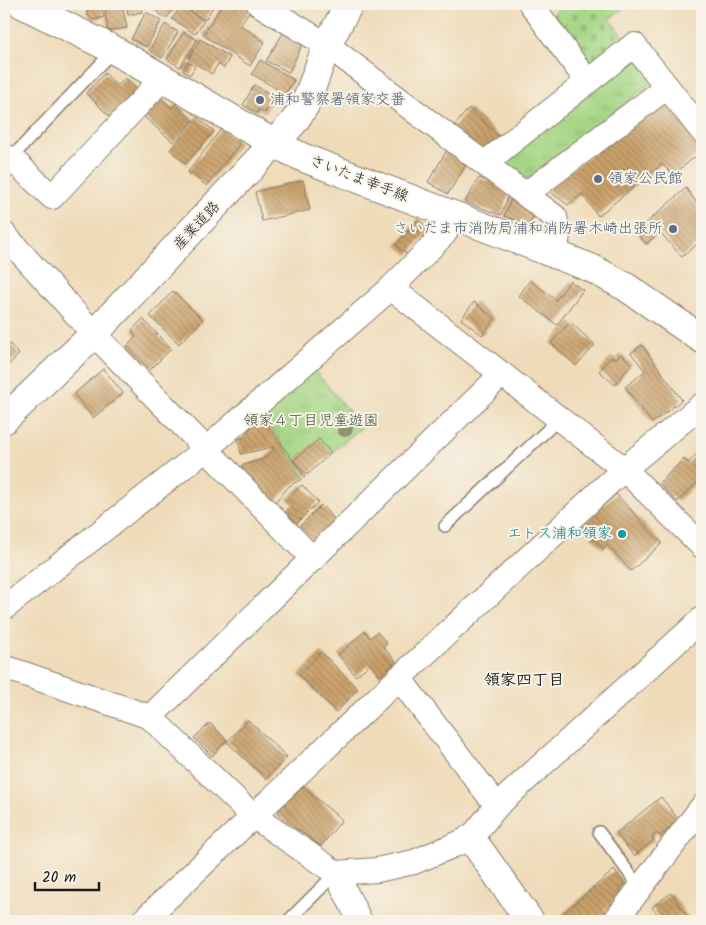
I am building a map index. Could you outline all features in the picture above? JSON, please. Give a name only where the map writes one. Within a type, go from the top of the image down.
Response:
[{"type":"main road","name":"さいたま幸手線","points":[[22,4],[114,50],[275,144],[304,158],[451,216],[591,268],[626,286],[698,330]]},
{"type":"main road","name":"産業道路","points":[[4,420],[94,334],[275,144],[305,105],[327,45],[349,4]]},
{"type":"main road","points":[[471,838],[530,921]]},
{"type":"street","points":[[259,4],[327,45],[555,217],[558,233],[556,254]]},
{"type":"street","points":[[531,4],[587,81]]},
{"type":"street","points":[[485,163],[634,45],[702,131]]},
{"type":"street","points":[[7,162],[52,197],[163,78]]},
{"type":"street","points":[[526,194],[667,87]]},
{"type":"street","points":[[4,608],[206,450],[391,288],[445,232],[451,216]]},
{"type":"street","points":[[4,234],[94,334],[313,559]]},
{"type":"street","points":[[391,288],[624,469],[702,546]]},
{"type":"street","points":[[150,718],[502,374]]},
{"type":"street","points":[[144,921],[399,678],[624,469],[702,405]]},
{"type":"street","points":[[336,873],[377,870],[414,862],[471,838],[497,806],[702,619]]},
{"type":"street","points":[[4,667],[150,718],[253,816],[336,873],[360,921]]},
{"type":"street","points":[[399,678],[497,806]]},
{"type":"street","points":[[615,921],[702,808]]},
{"type":"lane","points":[[7,162],[114,50]]},
{"type":"lane","points":[[445,526],[559,419]]},
{"type":"lane","points":[[599,832],[640,888]]},
{"type":"lane","points":[[288,921],[336,873]]},
{"type":"green space","points":[[562,4],[630,4],[609,19],[629,43],[591,72],[549,19]]},
{"type":"green space","points":[[634,53],[655,80],[528,179],[499,158]]},
{"type":"green space","name":"領家４丁目児童遊園","points":[[314,370],[362,427],[304,476],[262,414]]},
{"type":"building","points":[[86,4],[101,4],[104,17],[93,20],[88,15]]},
{"type":"building","points":[[104,4],[122,4],[127,28],[108,31]]},
{"type":"building","points":[[126,4],[151,5],[141,7],[142,12],[128,15]]},
{"type":"building","points":[[152,4],[178,4],[166,19],[150,6]]},
{"type":"building","points":[[192,4],[215,4],[205,20],[189,10]]},
{"type":"building","points":[[223,4],[243,4],[251,9],[240,25],[265,42],[250,66],[203,35]]},
{"type":"building","points":[[181,6],[204,21],[195,34],[172,19]]},
{"type":"building","points":[[146,12],[161,21],[147,47],[131,39]]},
{"type":"building","points":[[165,24],[178,32],[162,58],[149,50]]},
{"type":"building","points":[[285,30],[304,41],[289,72],[266,61]]},
{"type":"building","points":[[184,32],[197,40],[180,67],[167,59]]},
{"type":"building","points":[[200,39],[230,57],[224,68],[218,64],[212,74],[188,59]]},
{"type":"building","points":[[260,60],[294,80],[285,94],[252,74]]},
{"type":"building","points":[[188,62],[195,66],[190,75],[183,71]]},
{"type":"building","points":[[105,73],[117,86],[126,78],[139,91],[112,119],[86,93]]},
{"type":"building","points":[[254,85],[274,96],[265,113],[259,109],[257,113],[243,105]]},
{"type":"building","points":[[160,97],[172,108],[176,104],[193,120],[173,142],[143,116]]},
{"type":"building","points":[[661,101],[664,105],[669,101],[702,148],[702,151],[673,175],[662,164],[598,216],[582,194],[568,205],[547,189]]},
{"type":"building","points":[[469,108],[501,138],[485,154],[452,129]]},
{"type":"building","points":[[197,117],[214,131],[186,164],[170,150]]},
{"type":"building","points":[[222,128],[240,143],[207,186],[188,172]]},
{"type":"building","points":[[447,150],[468,162],[448,194],[428,182]]},
{"type":"building","points":[[479,178],[494,183],[509,194],[501,215],[465,202]]},
{"type":"building","points":[[303,180],[310,210],[262,221],[255,192]]},
{"type":"building","points":[[686,188],[702,210],[702,240],[682,257],[660,232],[646,244],[636,232]]},
{"type":"building","points":[[512,197],[535,213],[529,225],[504,216]]},
{"type":"building","points":[[418,219],[429,229],[408,255],[396,245]]},
{"type":"building","points":[[530,280],[556,300],[570,281],[583,290],[557,325],[519,296]]},
{"type":"building","points":[[173,291],[203,320],[179,344],[150,316]]},
{"type":"building","points":[[474,302],[495,319],[482,335],[461,319]]},
{"type":"building","points":[[143,319],[171,349],[150,370],[127,346],[136,337],[132,330]]},
{"type":"building","points":[[570,322],[595,345],[576,366],[551,343]]},
{"type":"building","points":[[4,338],[19,354],[4,370]]},
{"type":"building","points":[[642,345],[682,400],[652,423],[625,387],[645,371],[631,353]]},
{"type":"building","points":[[621,354],[632,364],[615,385],[599,371],[611,357],[616,359]]},
{"type":"building","points":[[103,369],[123,393],[93,418],[74,394]]},
{"type":"building","points":[[264,420],[305,477],[289,486],[275,502],[241,469],[244,465],[265,458],[273,450],[273,447],[241,454],[238,439],[243,438],[254,423]]},
{"type":"building","points":[[319,439],[331,453],[307,475],[294,460]]},
{"type":"building","points":[[700,451],[702,453],[702,478],[677,502],[659,483],[684,459],[688,463]]},
{"type":"building","points":[[302,485],[318,502],[296,524],[285,512],[293,504],[287,499]]},
{"type":"building","name":"エトス浦和領家","points":[[616,494],[662,543],[631,571],[607,545],[603,549],[581,526]]},
{"type":"building","points":[[321,505],[337,522],[315,543],[299,527]]},
{"type":"building","points":[[365,631],[370,638],[377,632],[387,643],[383,647],[396,661],[380,676],[370,664],[356,676],[338,655]]},
{"type":"building","points":[[321,652],[358,689],[336,712],[299,675]]},
{"type":"building","points":[[248,720],[287,757],[266,779],[227,742]]},
{"type":"building","points":[[210,723],[227,740],[212,756],[194,738]]},
{"type":"building","points":[[303,787],[342,820],[321,846],[279,816],[279,810]]},
{"type":"building","points":[[661,797],[679,820],[660,836],[657,833],[652,837],[654,840],[634,856],[616,833]]},
{"type":"building","points":[[614,870],[625,884],[619,889],[623,894],[604,910],[607,913],[597,921],[569,921],[562,914]]},
{"type":"building","points":[[671,893],[691,921],[663,921],[652,907]]},
{"type":"place","name":"浦和警察署領家交番","points":[[260,100]]},
{"type":"place","name":"領家公民館","points":[[598,179]]},
{"type":"place","name":"さいたま市消防局浦和消防署木崎出張所","points":[[673,229]]},
{"type":"place","name":"エトス浦和領家","points":[[622,534]]},
{"type":"district","name":"領家四丁目","points":[[524,680]]}]
